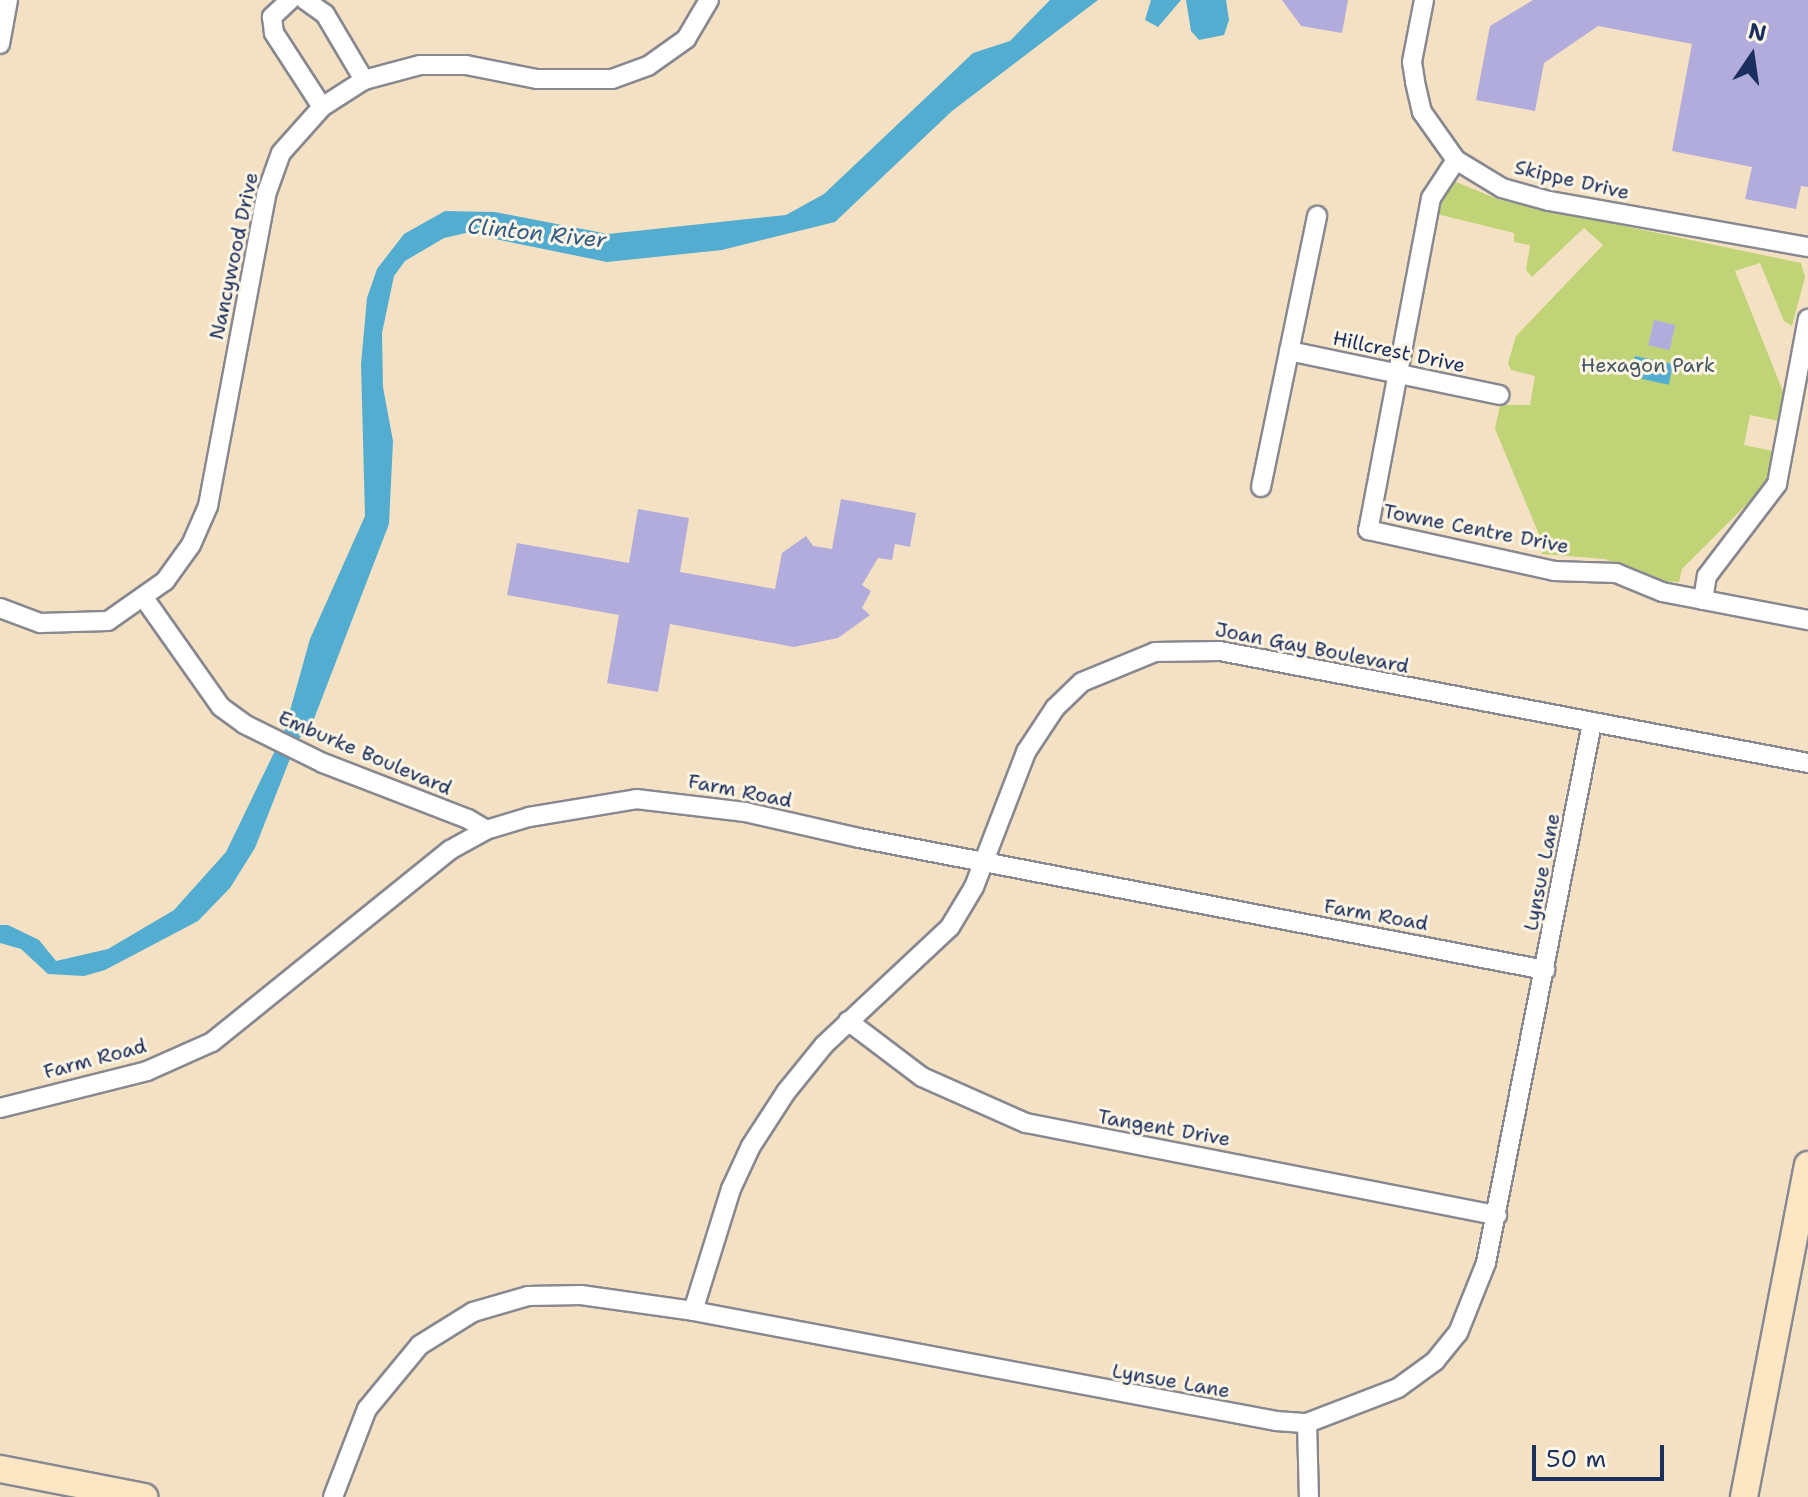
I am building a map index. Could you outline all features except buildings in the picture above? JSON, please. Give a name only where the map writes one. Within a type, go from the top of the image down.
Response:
[{"type":"street","points":[[0,44],[8,0]]},
{"type":"street","points":[[290,0],[272,17],[274,33],[322,107]]},
{"type":"street","points":[[305,0],[325,14],[364,80]]},
{"type":"street","name":"Nancywood Drive","points":[[0,608],[40,623],[108,621],[165,581],[191,545],[208,506],[267,192],[281,153],[322,107],[364,80],[420,65],[466,65],[537,79],[612,79],[648,66],[686,39],[709,0]]},
{"type":"street","name":"Skippe Drive","points":[[1424,0],[1412,62],[1415,82],[1422,112],[1456,160],[1502,188],[1549,201],[1808,247]]},
{"type":"street","name":"Towne Centre Drive","points":[[1456,160],[1431,198],[1368,530],[1554,571],[1616,573],[1662,592],[1808,620]]},
{"type":"street","points":[[1261,487],[1317,216]]},
{"type":"street","points":[[1703,600],[1707,576],[1777,484],[1808,319]]},
{"type":"street","name":"Hillcrest Drive","points":[[1289,351],[1499,395]]},
{"type":"street","name":"Emburke Boulevard","points":[[144,598],[221,707],[244,724],[486,830]]},
{"type":"street","name":"Joan Gay Boulevard","points":[[693,1311],[731,1189],[751,1146],[786,1092],[848,1021],[950,927],[985,861],[1026,752],[1055,708],[1082,682],[1155,652],[1220,651],[1808,763]]},
{"type":"street","name":"Lynsue Lane","points":[[333,1497],[367,1409],[420,1345],[473,1312],[528,1296],[581,1295],[693,1311],[1210,1412],[1307,1423],[1398,1388],[1435,1361],[1475,1300],[1497,1215],[1592,723]]},
{"type":"street","name":"Farm Road","points":[[0,1108],[147,1071],[212,1042],[450,850],[486,830],[598,803],[661,800],[1545,970]]},
{"type":"street","name":"Tangent Drive","points":[[848,1021],[922,1077],[1026,1123],[1497,1215]]},
{"type":"street","points":[[1744,1497],[1808,1165]]},
{"type":"street","points":[[1307,1423],[1309,1497]]},
{"type":"street","points":[[0,1469],[57,1489],[144,1497]]},
{"type":"green space","name":"Hexagon Park","points":[[1456,182],[1500,200],[1801,263],[1805,277],[1792,326],[1784,321],[1760,263],[1735,271],[1784,394],[1779,421],[1750,415],[1744,445],[1773,451],[1767,484],[1682,569],[1679,582],[1662,581],[1605,559],[1542,554],[1543,544],[1495,429],[1500,405],[1530,405],[1535,376],[1511,370],[1508,363],[1516,336],[1603,245],[1584,228],[1532,277],[1526,270],[1530,245],[1514,242],[1514,233],[1437,214],[1449,183]]},
{"type":"water","name":"Clinton River","points":[[1050,0],[1098,0],[952,111],[835,222],[722,250],[607,262],[466,233],[444,238],[405,261],[394,276],[382,333],[383,387],[393,441],[389,524],[312,724],[297,741],[255,848],[230,888],[198,921],[105,970],[84,976],[48,974],[21,949],[0,943],[0,925],[8,925],[39,940],[56,961],[108,949],[174,910],[226,852],[284,732],[310,639],[365,516],[361,364],[367,298],[377,269],[404,234],[445,211],[495,212],[608,234],[786,215],[824,194],[973,53],[1010,41]]},
{"type":"water","points":[[1151,0],[1181,0],[1158,27],[1145,20]]},
{"type":"water","points":[[1186,0],[1226,0],[1229,20],[1224,35],[1199,40],[1191,31]]},
{"type":"water","points":[[1635,356],[1673,364],[1669,385],[1631,377]]}]
